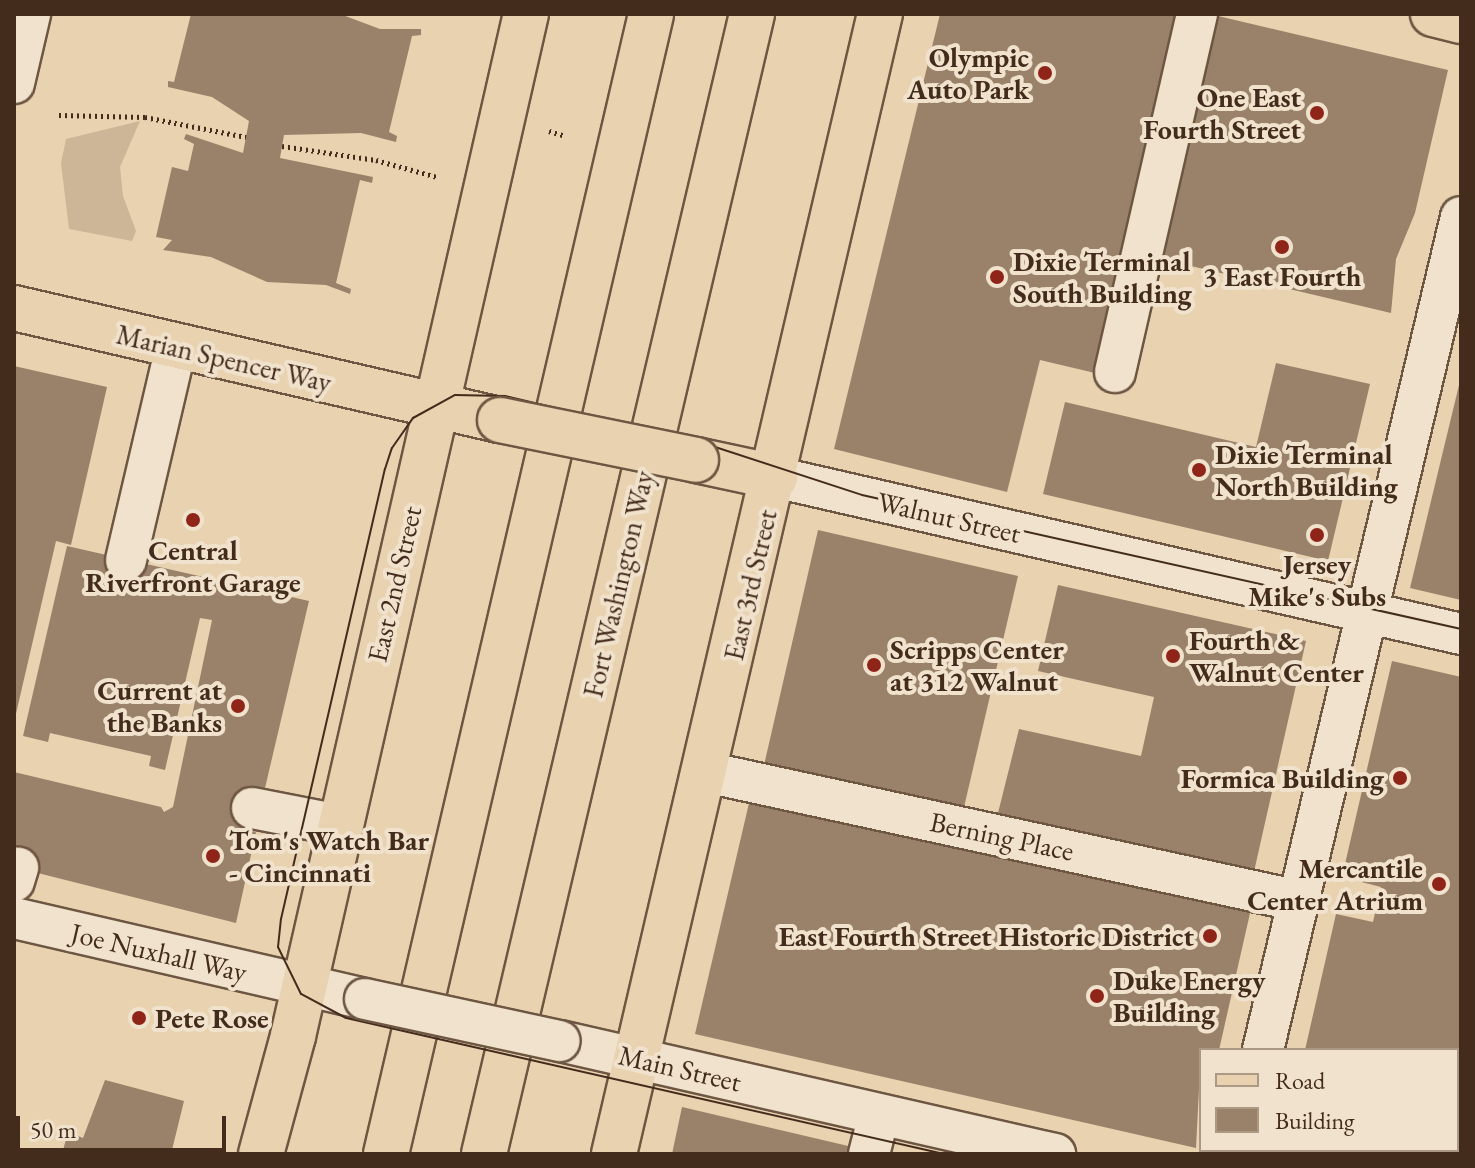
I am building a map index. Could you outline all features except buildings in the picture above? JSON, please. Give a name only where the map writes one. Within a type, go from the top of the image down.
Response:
[{"type":"main road","name":"East 2nd Street","points":[[261,1154],[304,985],[526,14]]},
{"type":"main road","points":[[386,1154],[651,14]]},
{"type":"main road","name":"Fort Washington Way","points":[[484,1154],[752,14]]},
{"type":"main road","name":"East 3rd Street","points":[[614,1154],[775,477],[880,14]]},
{"type":"main road","points":[[1433,14],[1461,21]]},
{"type":"main road","name":"Marian Spencer Way","points":[[14,308],[435,407]]},
{"type":"main road","name":"Walnut Street","points":[[435,407],[775,477]]},
{"type":"street","points":[[14,83],[30,14]]},
{"type":"street","points":[[1115,372],[1197,14]]},
{"type":"street","points":[[1263,1048],[1367,613],[1447,343],[1461,217]]},
{"type":"street","points":[[126,560],[176,347]]},
{"type":"street","name":"Walnut Street","points":[[775,477],[1461,634]]},
{"type":"street","name":"Berning Place","points":[[706,772],[1299,901]]},
{"type":"street","points":[[252,808],[339,825]]},
{"type":"street","name":"Joe Nuxhall Way","points":[[14,918],[304,985]]},
{"type":"street","name":"Main Street","points":[[304,985],[1055,1154]]},
{"type":"street","points":[[869,1154],[879,1115]]},
{"type":"path","points":[[59,115],[145,117],[246,137]]},
{"type":"path","points":[[549,131],[565,136]]},
{"type":"path","points":[[282,146],[376,160],[437,177]]},
{"type":"shaded area","points":[[140,121],[120,167],[123,196],[136,231],[132,241],[69,229],[61,163],[66,139]]},
{"type":"tram line","points":[[944,1154],[346,1018],[301,994],[278,947],[281,919],[385,469],[392,448],[413,418],[455,395],[505,396],[700,442],[862,495],[1461,629]]},
{"type":"place","name":"Olympic Auto Park","points":[[1045,73]]},
{"type":"place","name":"One East Fourth Street","points":[[1317,113]]},
{"type":"place","name":"3 East Fourth","points":[[1282,247]]},
{"type":"place","name":"Dixie Terminal South Building","points":[[997,277]]},
{"type":"place","name":"Dixie Terminal North Building","points":[[1199,470]]},
{"type":"place","name":"Central Riverfront Garage","points":[[193,520]]},
{"type":"place","name":"Jersey Mike's Subs","points":[[1317,535]]},
{"type":"place","name":"Fourth & Walnut Center","points":[[1173,656]]},
{"type":"place","name":"Scripps Center at 312 Walnut","points":[[874,665]]},
{"type":"place","name":"Current at the Banks","points":[[238,706]]},
{"type":"place","name":"Formica Building","points":[[1400,778]]},
{"type":"place","name":"Tom's Watch Bar - Cincinnati","points":[[213,856]]},
{"type":"place","name":"Mercantile Center Atrium","points":[[1439,884]]},
{"type":"place","name":"East Fourth Street Historic District","points":[[1210,936]]},
{"type":"place","name":"Duke Energy Building","points":[[1097,996]]},
{"type":"place","name":"Pete Rose","points":[[139,1018]]}]
